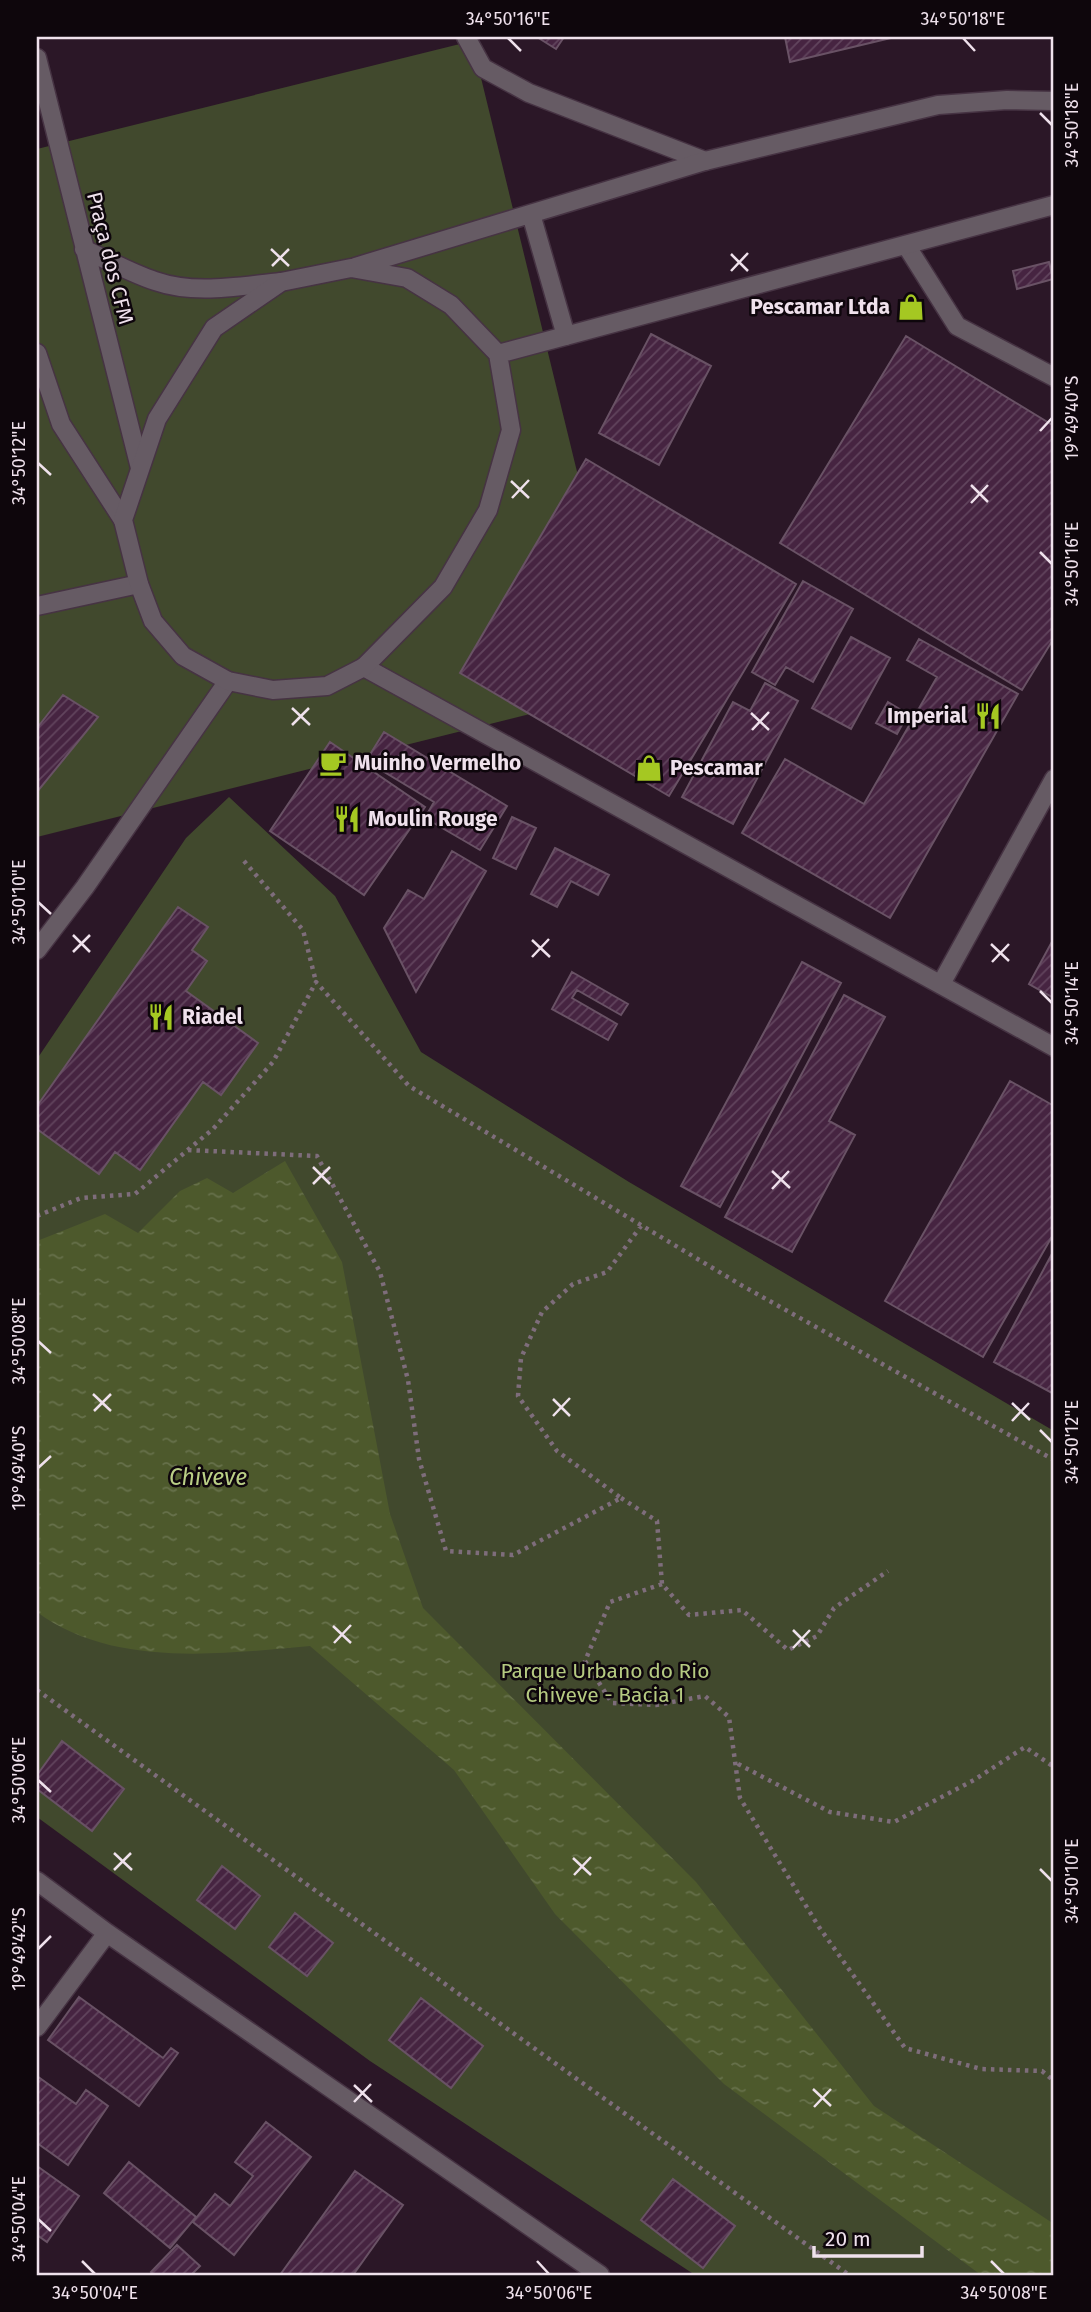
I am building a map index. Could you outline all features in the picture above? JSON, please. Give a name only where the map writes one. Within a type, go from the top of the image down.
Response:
[{"type":"street","points":[[466,37],[483,68],[529,93],[705,161]]},
{"type":"street","name":"Praça dos CFM","points":[[37,58],[140,468]]},
{"type":"street","points":[[84,250],[156,281],[187,288],[220,288],[281,282],[351,268],[705,161],[938,105],[1007,100],[1054,101]]},
{"type":"street","points":[[498,354],[1054,205]]},
{"type":"street","points":[[531,214],[566,336]]},
{"type":"street","points":[[906,245],[957,326],[1054,377]]},
{"type":"street","points":[[37,353],[61,424],[123,520],[139,584],[153,621],[183,656],[228,681],[273,690],[327,686],[364,667],[443,587],[488,510],[511,430],[498,354],[451,305],[407,278],[351,268]]},
{"type":"street","points":[[123,520],[157,419],[214,328],[281,282]]},
{"type":"street","points":[[37,606],[139,584]]},
{"type":"street","points":[[364,667],[1054,1047]]},
{"type":"street","points":[[37,950],[85,887],[228,681]]},
{"type":"street","points":[[942,984],[1054,779]]},
{"type":"street","points":[[37,1881],[107,1933],[600,2275]]},
{"type":"street","points":[[37,2027],[107,1933]]},
{"type":"path","points":[[244,861],[303,930],[316,982],[409,1086],[641,1226],[1054,1460]]},
{"type":"path","points":[[37,1216],[81,1198],[135,1194],[213,1129],[272,1062],[316,982]]},
{"type":"path","points":[[187,1150],[317,1156],[380,1272],[408,1380],[419,1459],[446,1551],[513,1555],[621,1498]]},
{"type":"path","points":[[641,1226],[607,1272],[573,1284],[542,1312],[522,1358],[518,1396],[557,1451],[657,1521],[662,1584],[689,1615],[742,1610],[788,1650],[817,1636],[834,1608],[888,1570]]},
{"type":"path","points":[[662,1584],[610,1602],[585,1661],[612,1703],[656,1705],[705,1696],[729,1717],[740,1798],[819,1927],[905,2048],[981,2069],[1042,2071],[1054,2081]]},
{"type":"path","points":[[37,1690],[849,2275]]},
{"type":"path","points":[[737,1763],[830,1812],[894,1822],[974,1780],[1025,1747],[1054,1767]]},
{"type":"green space","points":[[472,41],[630,689],[37,837],[37,149]]},
{"type":"green space","name":"Parque Urbano do Rio Chiveve - Bacia 1","points":[[229,797],[335,896],[421,1052],[629,1182],[1054,1431],[1054,2275],[695,2275],[370,2061],[37,1817],[37,1059],[186,838]]},
{"type":"water","name":"Chiveve","points":[[285,1161],[342,1262],[390,1514],[423,1608],[696,1882],[874,2106],[1054,2224],[1054,2275],[981,2275],[724,2084],[555,1914],[454,1770],[310,1646],[204,1654],[133,1649],[99,1642],[67,1630],[37,1612],[37,1241],[105,1214],[138,1233],[180,1191],[207,1178],[233,1193]]},
{"type":"building","points":[[537,37],[564,37],[556,49]]},
{"type":"building","points":[[785,37],[895,37],[790,62]]},
{"type":"building","points":[[1049,262],[1053,279],[1017,289],[1013,271]]},
{"type":"building","points":[[651,334],[711,366],[659,465],[599,433]]},
{"type":"building","points":[[906,336],[1054,426],[1054,638],[1022,690],[780,543]]},
{"type":"building","points":[[586,459],[796,584],[669,796],[460,673]]},
{"type":"building","points":[[803,581],[853,609],[813,682],[786,667],[775,685],[752,672]]},
{"type":"building","points":[[851,637],[890,658],[851,729],[812,708]]},
{"type":"building","points":[[919,639],[1018,694],[890,918],[742,833],[785,759],[864,804],[937,677],[907,660]]},
{"type":"building","points":[[765,683],[798,701],[733,824],[682,797],[733,702],[750,711]]},
{"type":"building","points":[[63,695],[98,717],[37,792],[37,728]]},
{"type":"building","points":[[888,702],[908,714],[897,734],[876,723]]},
{"type":"building","points":[[384,732],[507,806],[480,850],[425,818],[434,802],[366,761]]},
{"type":"building","name":"Moulin Rouge","points":[[330,742],[425,807],[364,895],[270,831]]},
{"type":"building","points":[[512,817],[536,828],[516,869],[493,858]]},
{"type":"building","points":[[555,848],[609,875],[598,895],[571,881],[557,907],[531,894]]},
{"type":"building","points":[[452,851],[486,871],[416,992],[384,928],[408,890],[424,899]]},
{"type":"building","name":"Riadel","points":[[178,907],[208,927],[192,950],[207,961],[186,991],[258,1043],[221,1095],[203,1082],[140,1170],[115,1152],[99,1174],[37,1129],[37,1106]]},
{"type":"building","points":[[1054,938],[1054,998],[1029,984]]},
{"type":"building","points":[[802,962],[841,983],[720,1207],[681,1186]]},
{"type":"building","points":[[572,972],[628,1004],[621,1015],[577,990],[572,998],[617,1024],[608,1040],[552,1009]]},
{"type":"building","points":[[844,995],[885,1017],[829,1121],[855,1135],[792,1252],[725,1217]]},
{"type":"building","points":[[1010,1081],[1054,1106],[1054,1233],[983,1357],[885,1301]]},
{"type":"building","points":[[1054,1250],[1054,1394],[994,1362]]},
{"type":"building","points":[[62,1741],[124,1789],[92,1831],[37,1789],[37,1775]]},
{"type":"building","points":[[222,1866],[260,1896],[235,1929],[197,1900]]},
{"type":"building","points":[[295,1913],[333,1943],[307,1976],[269,1947]]},
{"type":"building","points":[[79,1997],[163,2058],[171,2048],[178,2053],[139,2106],[48,2040]]},
{"type":"building","points":[[421,1998],[483,2046],[451,2088],[389,2040]]},
{"type":"building","points":[[37,2076],[76,2104],[86,2090],[108,2106],[68,2165],[37,2143]]},
{"type":"building","points":[[266,2122],[311,2157],[234,2255],[193,2222],[215,2194],[230,2206],[253,2176],[235,2162]]},
{"type":"building","points":[[129,2162],[196,2217],[170,2248],[104,2193]]},
{"type":"building","points":[[37,2166],[79,2196],[47,2242],[37,2235]]},
{"type":"building","points":[[355,2171],[403,2205],[353,2275],[280,2275]]},
{"type":"building","points":[[673,2179],[735,2226],[703,2268],[641,2220]]},
{"type":"building","points":[[177,2245],[200,2266],[191,2275],[154,2275],[151,2272]]},
{"type":"place","name":"Pescamar Ltda","points":[[911,307]]},
{"type":"place","name":"Imperial","points":[[988,716]]},
{"type":"place","name":"Muinho Vermelho","points":[[333,763]]},
{"type":"place","name":"Pescamar","points":[[649,768]]},
{"type":"place","name":"Moulin Rouge","points":[[347,819]]},
{"type":"place","name":"Riadel","points":[[161,1017]]}]
